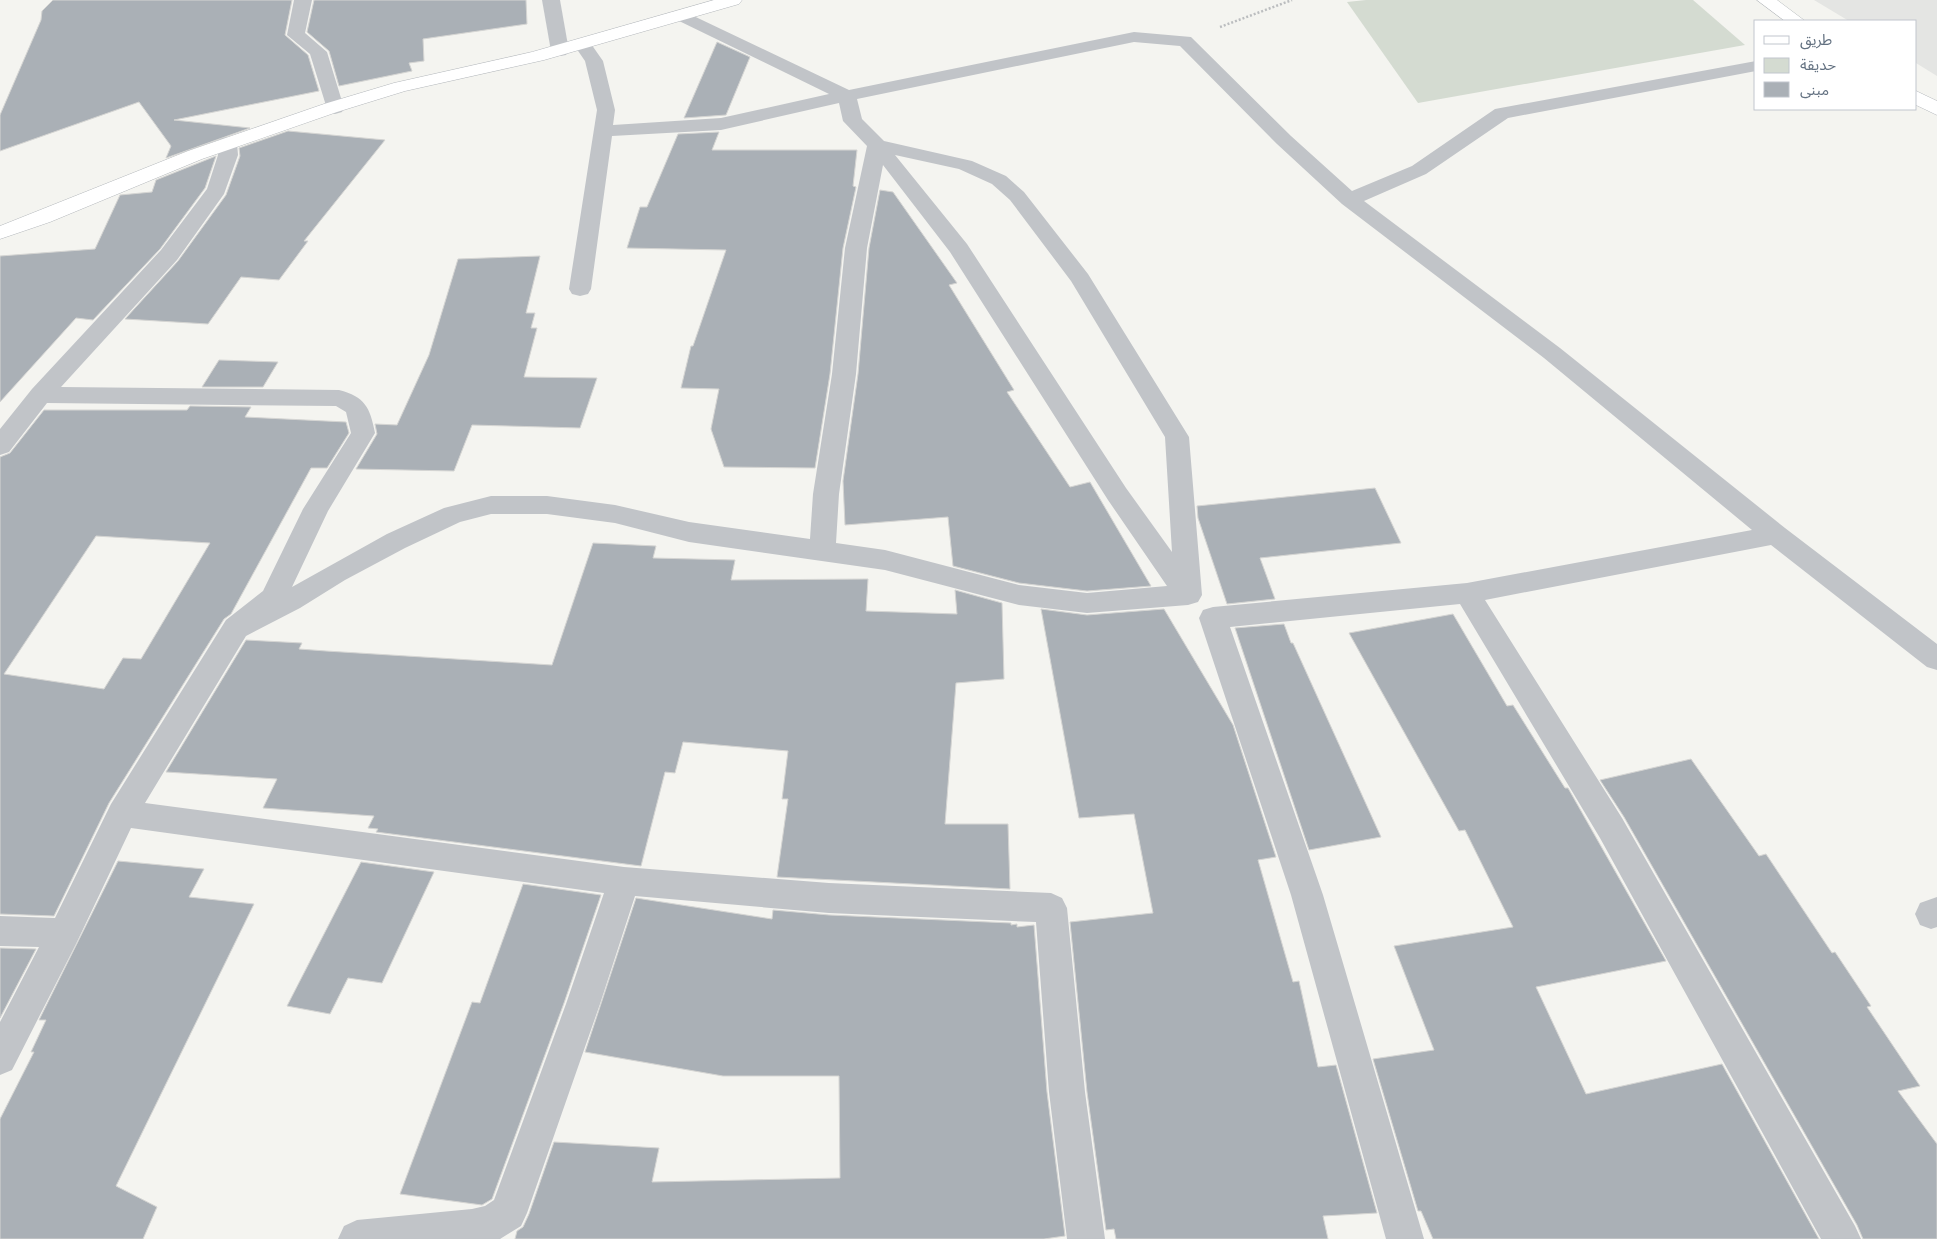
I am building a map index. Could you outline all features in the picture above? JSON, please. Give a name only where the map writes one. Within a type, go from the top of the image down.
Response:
[{"type":"street","points":[[303,0],[296,35],[318,52],[335,108]]},
{"type":"street","points":[[551,0],[560,51]]},
{"type":"street","points":[[0,234],[227,142],[386,90],[480,71],[560,51],[733,0]]},
{"type":"street","points":[[1766,0],[1795,20]]},
{"type":"street","points":[[681,15],[847,96]]},
{"type":"street","points":[[603,131],[721,124],[1134,37],[1185,41],[1284,140],[1349,200],[1552,353],[1776,535],[1937,659]]},
{"type":"street","points":[[580,289],[606,110],[594,61],[583,45]]},
{"type":"street","points":[[1349,200],[1419,170],[1502,113],[1754,66]]},
{"type":"street","points":[[847,96],[853,121],[877,146],[959,249],[1117,494],[1188,595],[1213,618],[1307,895],[1405,1239]]},
{"type":"street","points":[[1917,98],[1937,110]]},
{"type":"street","points":[[0,446],[40,395],[169,255],[217,190],[228,154],[227,142]]},
{"type":"street","points":[[822,552],[826,494],[844,374],[856,248],[877,146]]},
{"type":"street","points":[[877,146],[965,165],[999,180],[1017,196],[1080,279],[1177,438],[1188,595]]},
{"type":"street","points":[[0,1058],[122,813],[236,628],[273,598],[316,509],[363,433],[358,409],[351,402],[340,398],[40,395]]},
{"type":"street","points":[[236,628],[290,601],[336,573],[396,541],[453,515],[491,505],[547,506],[615,514],[689,532],[885,560],[1019,594],[1087,603],[1188,595]]},
{"type":"street","points":[[1213,618],[1467,593],[1776,535]]},
{"type":"street","points":[[1467,593],[1611,828],[1842,1239]]},
{"type":"street","points":[[122,813],[624,881],[829,898],[1051,908],[1067,1092],[1086,1239]]},
{"type":"street","points":[[357,1239],[472,1228],[493,1223],[508,1213],[583,1004],[624,881]]},
{"type":"street","points":[[0,931],[64,932]]},
{"type":"path","points":[[1185,41],[1292,0]]},
{"type":"shaded area","points":[[1814,0],[1937,0],[1937,76],[1917,64],[1917,20],[1847,20]]},
{"type":"green space","points":[[1366,0],[1693,0],[1745,45],[1418,103],[1347,2]]},
{"type":"building","points":[[53,0],[292,0],[285,35],[308,55],[319,91],[174,120],[250,128],[166,158],[171,146],[139,102],[0,151],[0,115],[41,20],[42,11]]},
{"type":"building","points":[[314,0],[526,0],[527,24],[423,39],[424,61],[409,63],[412,71],[339,86],[329,51],[307,32]]},
{"type":"building","points":[[717,42],[750,57],[726,115],[684,118]]},
{"type":"building","points":[[288,131],[385,140],[304,241],[308,241],[279,280],[241,277],[208,324],[125,319],[178,261],[226,195],[240,156],[239,148]]},
{"type":"building","points":[[719,132],[712,150],[857,150],[853,186],[856,187],[843,248],[830,374],[815,468],[724,467],[711,429],[719,389],[681,388],[691,346],[693,346],[726,250],[627,248],[640,207],[647,207],[678,134]]},
{"type":"building","points":[[216,156],[205,188],[160,249],[93,320],[76,318],[0,402],[0,256],[95,249],[120,195],[152,192],[156,180]]},
{"type":"building","points":[[880,190],[893,192],[957,283],[949,285],[1014,390],[1007,392],[1070,487],[1090,482],[1151,586],[1087,591],[1019,583],[953,566],[948,517],[845,525],[843,481],[858,374],[869,248]]},
{"type":"building","points":[[540,256],[526,313],[535,313],[531,328],[537,328],[524,377],[597,378],[580,428],[472,425],[454,471],[356,469],[377,434],[375,424],[397,425],[429,355],[458,259]]},
{"type":"building","points":[[219,360],[278,362],[263,387],[202,387]]},
{"type":"building","points":[[190,406],[251,407],[245,417],[346,422],[349,433],[327,468],[311,468],[231,614],[224,619],[109,803],[54,916],[0,914],[0,457],[10,453],[44,410],[187,410]],"holes":[[[96,536],[210,543],[141,659],[123,658],[104,689],[4,674]]]},
{"type":"building","points":[[1375,488],[1401,543],[1260,558],[1275,599],[1227,604],[1198,518],[1197,506]]},
{"type":"building","points":[[593,543],[656,546],[653,558],[735,560],[731,580],[868,579],[866,611],[957,614],[955,590],[1002,603],[1004,679],[956,683],[945,824],[1008,824],[1010,889],[777,877],[788,799],[782,799],[788,751],[683,742],[675,773],[665,772],[641,866],[376,832],[378,829],[368,828],[374,816],[263,808],[277,779],[166,772],[246,640],[302,643],[299,649],[552,665]]},
{"type":"building","points":[[1041,609],[1087,615],[1164,609],[1233,725],[1276,857],[1258,860],[1293,982],[1299,981],[1318,1067],[1336,1065],[1377,1213],[1323,1216],[1328,1239],[1116,1239],[1114,1229],[1106,1230],[1087,1092],[1070,922],[1153,913],[1134,814],[1079,818]]},
{"type":"building","points":[[1453,614],[1507,706],[1513,705],[1565,788],[1568,788],[1666,961],[1536,987],[1586,1094],[1722,1064],[1819,1239],[1433,1239],[1421,1211],[1418,1211],[1373,1059],[1434,1050],[1394,946],[1513,927],[1465,830],[1459,831],[1349,633]]},
{"type":"building","points":[[1284,624],[1291,643],[1293,643],[1381,837],[1309,850],[1235,628]]},
{"type":"building","points":[[1691,759],[1759,856],[1766,854],[1832,953],[1835,952],[1871,1006],[1867,1007],[1920,1086],[1898,1091],[1937,1144],[1937,1239],[1863,1239],[1857,1225],[1624,817],[1600,780]]},
{"type":"building","points":[[118,861],[204,869],[189,897],[254,904],[116,1186],[157,1207],[143,1239],[0,1239],[0,1119],[34,1052],[31,1052],[46,1020],[39,1020]]},
{"type":"building","points":[[361,862],[434,872],[382,983],[348,978],[330,1014],[287,1006]]},
{"type":"building","points":[[523,884],[601,895],[564,1003],[492,1199],[482,1205],[400,1194],[472,1002],[480,1003]]},
{"type":"building","points":[[636,898],[772,919],[773,910],[829,915],[1011,923],[1011,925],[1017,924],[1017,927],[1034,925],[1047,1092],[1065,1236],[1044,1239],[515,1239],[517,1231],[523,1227],[529,1214],[554,1142],[659,1148],[652,1182],[840,1178],[839,1076],[723,1076],[585,1052]]},
{"type":"building","points":[[0,948],[36,949],[0,1018]]}]
